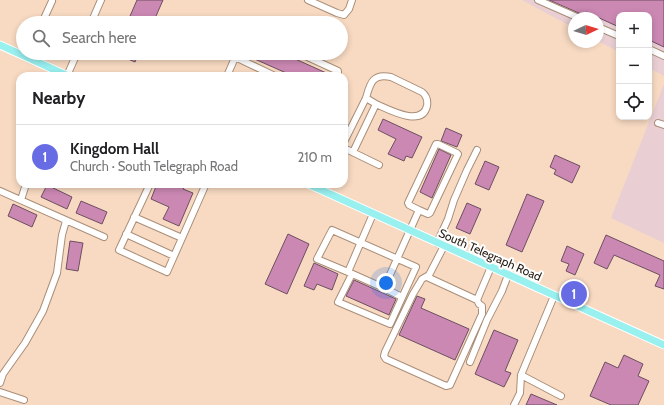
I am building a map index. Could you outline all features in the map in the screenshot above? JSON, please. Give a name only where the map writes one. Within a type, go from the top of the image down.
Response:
[{"type":"main road","points":[[0,45],[16,51]]},
{"type":"main road","points":[[37,60],[60,72]]},
{"type":"main road","name":"South Telegraph Road","points":[[323,188],[373,214],[664,345]]},
{"type":"street","points":[[93,16],[101,0]]},
{"type":"street","points":[[308,0],[344,15],[352,0]]},
{"type":"street","points":[[538,0],[568,13]]},
{"type":"street","points":[[45,16],[52,1]]},
{"type":"street","points":[[604,29],[616,35]]},
{"type":"street","points":[[652,50],[664,56]]},
{"type":"street","points":[[69,72],[74,60]]},
{"type":"street","points":[[229,72],[234,60]]},
{"type":"street","points":[[245,60],[268,72]]},
{"type":"street","points":[[314,60],[338,72]]},
{"type":"street","points":[[348,134],[366,98],[372,80],[379,77],[391,77],[422,92],[426,95],[427,101],[425,111],[414,117],[406,116],[376,104],[366,98]]},
{"type":"street","points":[[353,152],[376,104]]},
{"type":"street","points":[[436,144],[438,144],[458,154],[430,213],[428,214],[419,210],[408,203],[436,144]]},
{"type":"street","points":[[348,150],[379,165]]},
{"type":"street","points":[[427,277],[477,300],[482,306],[482,314],[450,385],[446,386],[386,359],[384,356],[413,294],[422,279],[429,275],[438,260],[440,244],[454,200],[477,150]]},
{"type":"street","points":[[21,200],[25,188]]},
{"type":"street","points":[[148,188],[119,250],[167,272],[204,188]]},
{"type":"street","points":[[0,191],[104,237]]},
{"type":"street","points":[[384,288],[419,210]]},
{"type":"street","points":[[373,214],[361,242],[350,273],[338,302],[390,324],[416,267],[361,242],[332,230],[317,259],[350,273],[384,288],[402,297]]},
{"type":"street","points":[[134,217],[182,238]]},
{"type":"street","points":[[0,383],[3,374],[44,311],[56,273],[62,235],[66,221]]},
{"type":"street","points":[[126,234],[174,256]]},
{"type":"street","points":[[477,300],[490,267]]},
{"type":"street","points":[[470,362],[487,320],[502,291],[508,275]]},
{"type":"street","points":[[514,405],[520,393],[521,375],[554,296]]},
{"type":"street","points":[[521,375],[561,396]]},
{"type":"street","points":[[0,392],[24,400]]},
{"type":"shaded area","points":[[522,0],[664,0],[664,76],[652,70],[652,12],[616,12],[616,50],[604,44],[604,12],[568,12],[568,25]]},
{"type":"shaded area","points":[[664,84],[664,243],[611,218],[650,120],[652,120],[652,114]]},
{"type":"building","points":[[137,0],[163,0],[156,16],[130,16]]},
{"type":"building","points":[[549,0],[664,0],[664,47],[652,41],[652,12],[616,12],[616,26],[604,20],[604,12],[576,12]]},
{"type":"building","points":[[257,60],[298,60],[324,72],[284,72]]},
{"type":"building","points":[[383,119],[422,137],[412,158],[406,156],[404,161],[388,154],[396,139],[378,130]]},
{"type":"building","points":[[446,128],[462,135],[457,147],[441,141]]},
{"type":"building","points":[[439,149],[451,155],[432,198],[420,192]]},
{"type":"building","points":[[555,155],[580,166],[572,183],[554,174],[556,170],[550,167]]},
{"type":"building","points":[[485,161],[499,167],[489,190],[475,184]]},
{"type":"building","points":[[46,188],[53,188],[72,197],[67,209],[41,197]]},
{"type":"building","points":[[155,188],[184,188],[193,193],[179,226],[163,219],[169,207],[151,199]]},
{"type":"building","points":[[527,194],[544,201],[522,252],[506,245]]},
{"type":"building","points":[[81,201],[107,212],[102,224],[76,213]]},
{"type":"building","points":[[467,203],[481,209],[470,234],[456,228]]},
{"type":"building","points":[[13,204],[37,215],[32,227],[8,216]]},
{"type":"building","points":[[288,234],[309,244],[287,294],[265,284]]},
{"type":"building","points":[[606,235],[664,261],[664,289],[655,286],[660,275],[614,255],[607,269],[594,263]]},
{"type":"building","points":[[70,241],[83,243],[78,271],[66,269]]},
{"type":"building","points":[[567,246],[584,254],[575,275],[566,271],[569,264],[561,261]]},
{"type":"building","points":[[314,263],[338,274],[332,290],[317,284],[314,290],[304,286]]},
{"type":"building","points":[[354,280],[396,299],[389,315],[346,296]]},
{"type":"building","points":[[417,296],[425,299],[421,308],[469,329],[455,360],[399,335]]},
{"type":"building","points":[[494,330],[518,340],[505,371],[511,373],[504,387],[475,374]]},
{"type":"building","points":[[624,355],[643,364],[638,376],[649,381],[638,405],[611,405],[590,396],[605,362],[618,368]]},
{"type":"building","points":[[531,394],[557,405],[526,405]]},
{"type":"place","name":"Kingdom Hall","points":[[574,294]]}]
